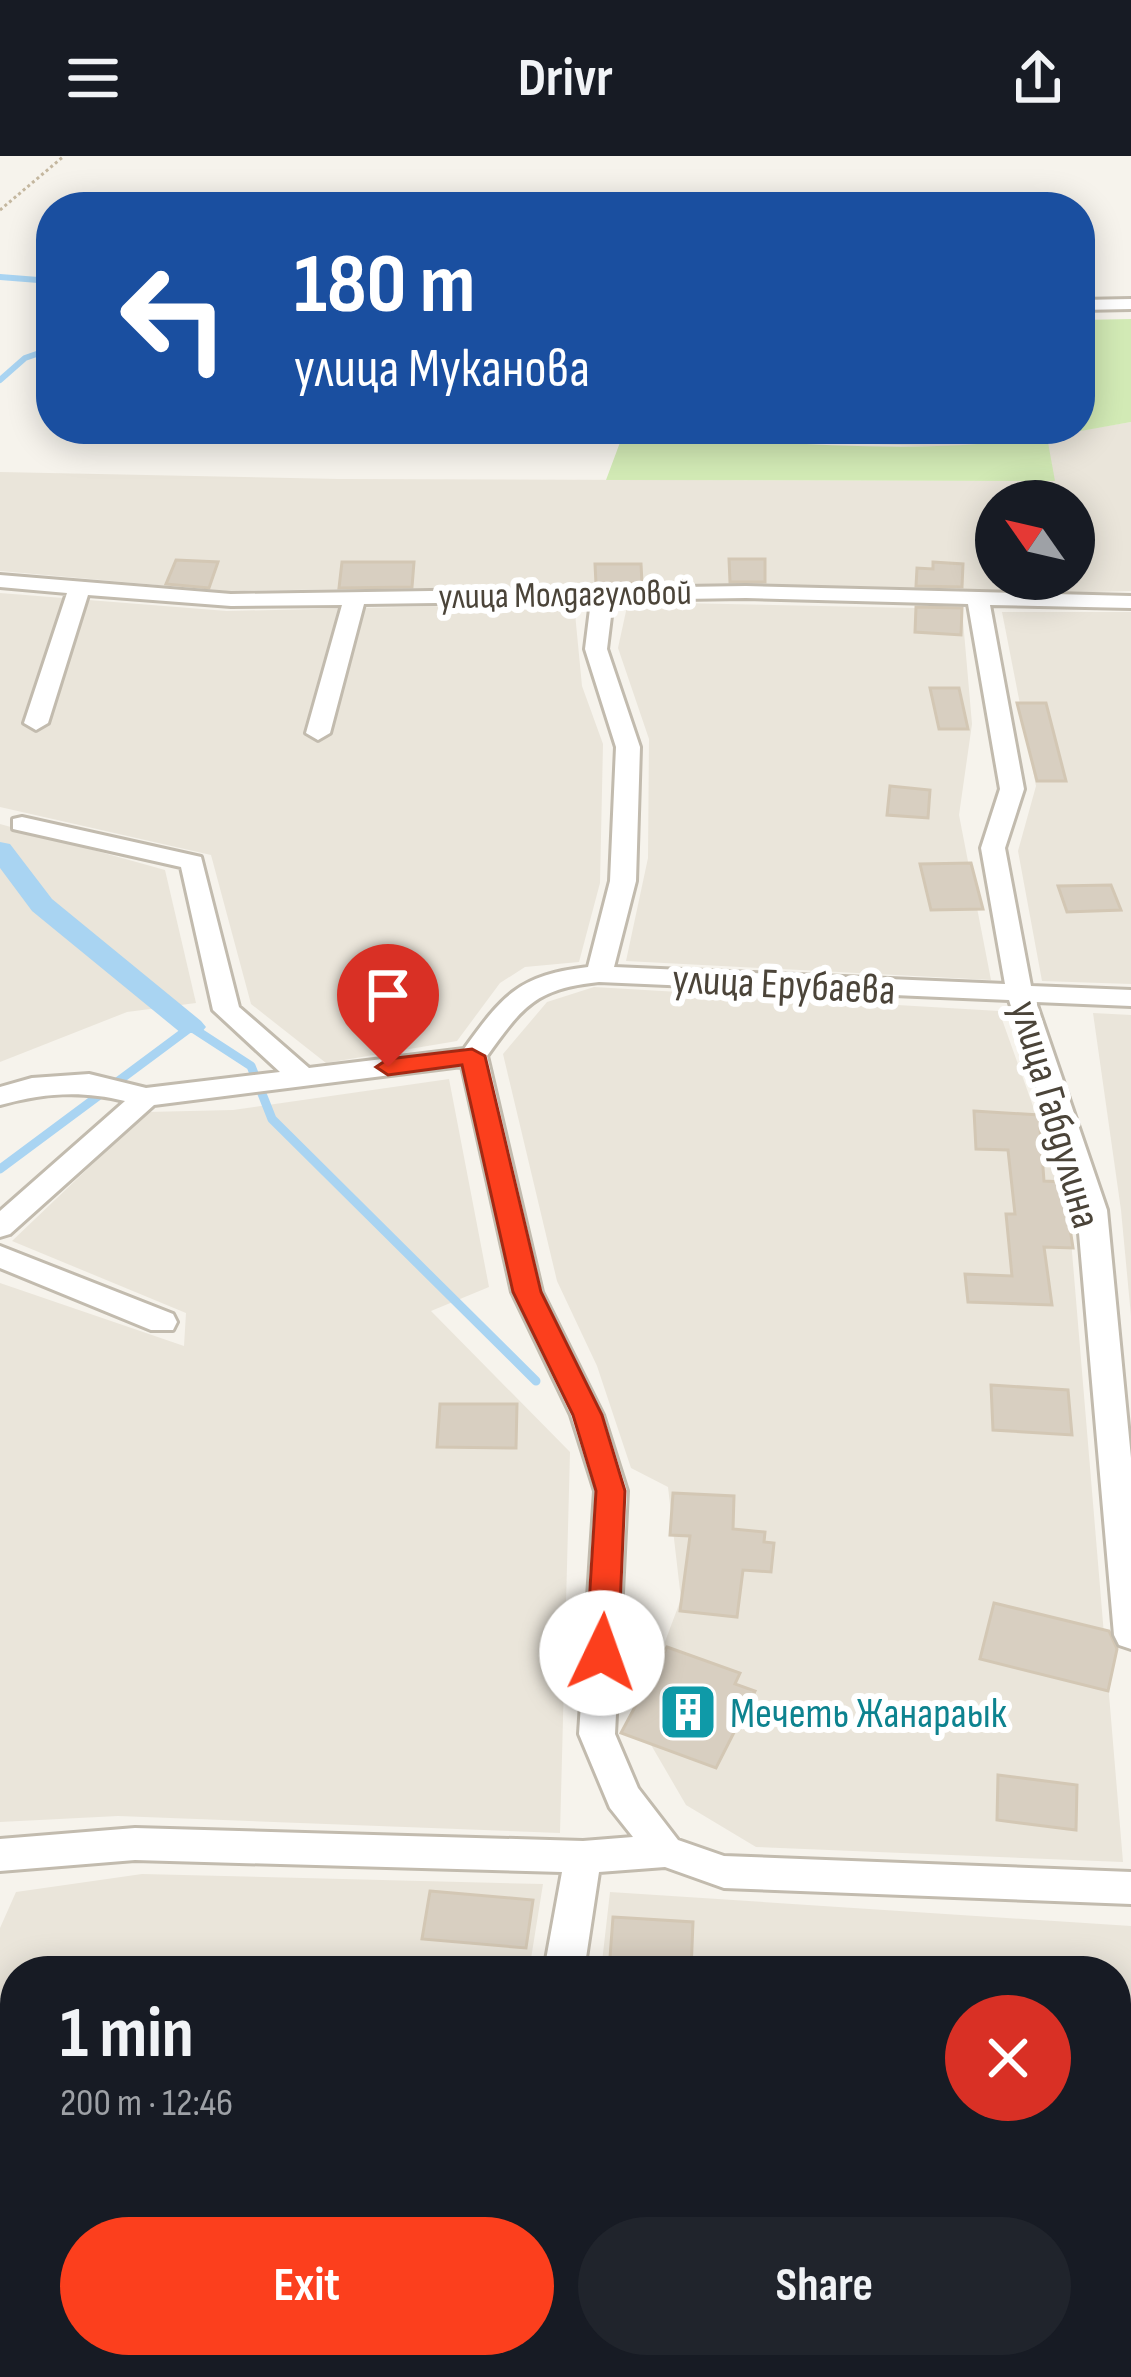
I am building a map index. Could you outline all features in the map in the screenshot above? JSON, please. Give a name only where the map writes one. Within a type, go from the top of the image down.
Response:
[{"type":"street","points":[[1095,305],[1131,304]]},
{"type":"street","name":"улица Молдагуловой","points":[[0,581],[231,600],[746,592],[975,600]]},
{"type":"street","points":[[36,723],[79,588]]},
{"type":"street","points":[[599,974],[623,881],[628,747],[596,649],[603,593]]},
{"type":"street","points":[[318,733],[355,596]]},
{"type":"street","name":"улица Молдагуловой","points":[[978,600],[1131,602]]},
{"type":"street","name":"улица Габдулина","points":[[978,600],[1012,789],[993,848],[1020,995],[1092,1210],[1131,1635]]},
{"type":"street","points":[[22,824],[192,862],[226,1010],[304,1078]]},
{"type":"street","name":"улица Ерубаева","points":[[472,1056],[515,999],[544,979],[599,974],[1131,998]]},
{"type":"street","points":[[0,1096],[32,1087],[89,1083],[146,1097],[472,1056],[527,1292],[587,1415],[610,1491],[597,1734],[623,1797],[665,1851]]},
{"type":"street","points":[[0,1227],[146,1097]]},
{"type":"street","points":[[0,1256],[162,1322]]},
{"type":"street","points":[[0,1856],[135,1844],[584,1857],[665,1851],[724,1872],[1131,1888]]},
{"type":"street","points":[[567,1956],[584,1857]]},
{"type":"path","points":[[0,210],[64,156]]},
{"type":"shaded area","points":[[1131,422],[1131,591],[1095,592],[1095,480],[1054,480],[1047,444],[1095,444],[1095,428]]},
{"type":"shaded area","points":[[874,444],[999,444],[972,448]]},
{"type":"shaded area","points":[[0,472],[338,479],[975,481],[975,591],[712,584],[225,591],[0,571]]},
{"type":"shaded area","points":[[0,593],[227,611],[574,603],[582,686],[603,744],[600,883],[579,962],[525,967],[500,983],[457,1041],[326,1063],[251,1004],[211,855],[0,807]]},
{"type":"shaded area","points":[[628,602],[962,609],[972,724],[959,815],[991,980],[626,961],[648,858],[649,739],[618,648]]},
{"type":"shaded area","points":[[1002,612],[1131,612],[1131,984],[1042,981],[1018,851],[1036,786]]},
{"type":"shaded area","points":[[0,824],[165,870],[196,1003],[127,1012],[0,1062]]},
{"type":"shaded area","points":[[594,987],[999,1011],[1068,1204],[1123,1862],[756,1847],[686,1805],[636,1719],[681,1599],[668,1487],[631,1468],[597,1366],[557,1281],[503,1054],[547,1002]]},
{"type":"shaded area","points":[[1093,1013],[1131,1015],[1131,1316],[1121,1210]]},
{"type":"shaded area","points":[[449,1079],[489,1287],[431,1311],[570,1452],[560,1833],[118,1816],[0,1822],[0,1283],[184,1346],[186,1313],[12,1241],[147,1112],[233,1110]]},
{"type":"shaded area","points":[[142,1874],[543,1884],[531,1956],[0,1956],[0,1928],[16,1892]]},
{"type":"shaded area","points":[[610,1892],[1131,1926],[1131,1956],[603,1956]]},
{"type":"green space","points":[[1131,319],[1131,422],[1095,428],[1095,320]]},
{"type":"green space","points":[[619,444],[1048,444],[1055,480],[606,480]]},
{"type":"building","points":[[729,559],[765,559],[765,582],[730,582]]},
{"type":"building","points":[[176,560],[218,562],[209,588],[166,584]]},
{"type":"building","points":[[342,562],[414,562],[412,587],[339,588]]},
{"type":"building","points":[[933,562],[963,564],[962,587],[916,586],[917,568],[933,569]]},
{"type":"building","points":[[595,564],[641,564],[642,583],[596,584]]},
{"type":"building","points":[[916,607],[962,608],[961,635],[915,632]]},
{"type":"building","points":[[930,688],[959,688],[968,729],[939,729]]},
{"type":"building","points":[[1017,703],[1046,703],[1066,781],[1037,781]]},
{"type":"building","points":[[890,786],[930,790],[928,818],[887,815]]},
{"type":"building","points":[[971,863],[983,909],[931,910],[920,864]]},
{"type":"building","points":[[1111,885],[1121,910],[1067,912],[1058,886]]},
{"type":"building","points":[[974,1111],[1039,1115],[1044,1181],[1063,1182],[1073,1248],[1044,1247],[1052,1305],[968,1302],[965,1274],[1012,1276],[1006,1214],[1015,1214],[1008,1150],[976,1149]]},
{"type":"building","points":[[991,1385],[1068,1390],[1072,1435],[993,1430]]},
{"type":"building","points":[[440,1404],[517,1404],[516,1448],[437,1447]]},
{"type":"building","points":[[673,1493],[734,1496],[733,1529],[765,1532],[764,1542],[774,1543],[771,1572],[743,1570],[737,1617],[680,1611],[690,1536],[670,1535]]},
{"type":"building","points":[[994,1603],[1109,1631],[1117,1649],[1108,1691],[980,1659]]},
{"type":"building","name":"Мечеть Жанараык","points":[[667,1647],[740,1673],[735,1684],[755,1691],[716,1768],[621,1733]]},
{"type":"building","points":[[998,1775],[1077,1785],[1076,1830],[997,1820]]},
{"type":"building","points":[[430,1891],[533,1900],[526,1948],[422,1939]]},
{"type":"building","points":[[613,1917],[693,1922],[692,1956],[610,1956]]},
{"type":"waterway","points":[[0,277],[36,280]]},
{"type":"waterway","points":[[0,380],[36,354]]},
{"type":"waterway","points":[[0,850],[42,905],[191,1027]]},
{"type":"waterway","points":[[0,1169],[191,1027],[251,1066],[272,1119],[536,1381]]},
{"type":"place","name":"Мечеть Жанараык","points":[[688,1712]]},
{"type":"route","points":[[388,1067],[472,1056],[527,1292],[587,1415],[610,1491],[602,1653]]}]
